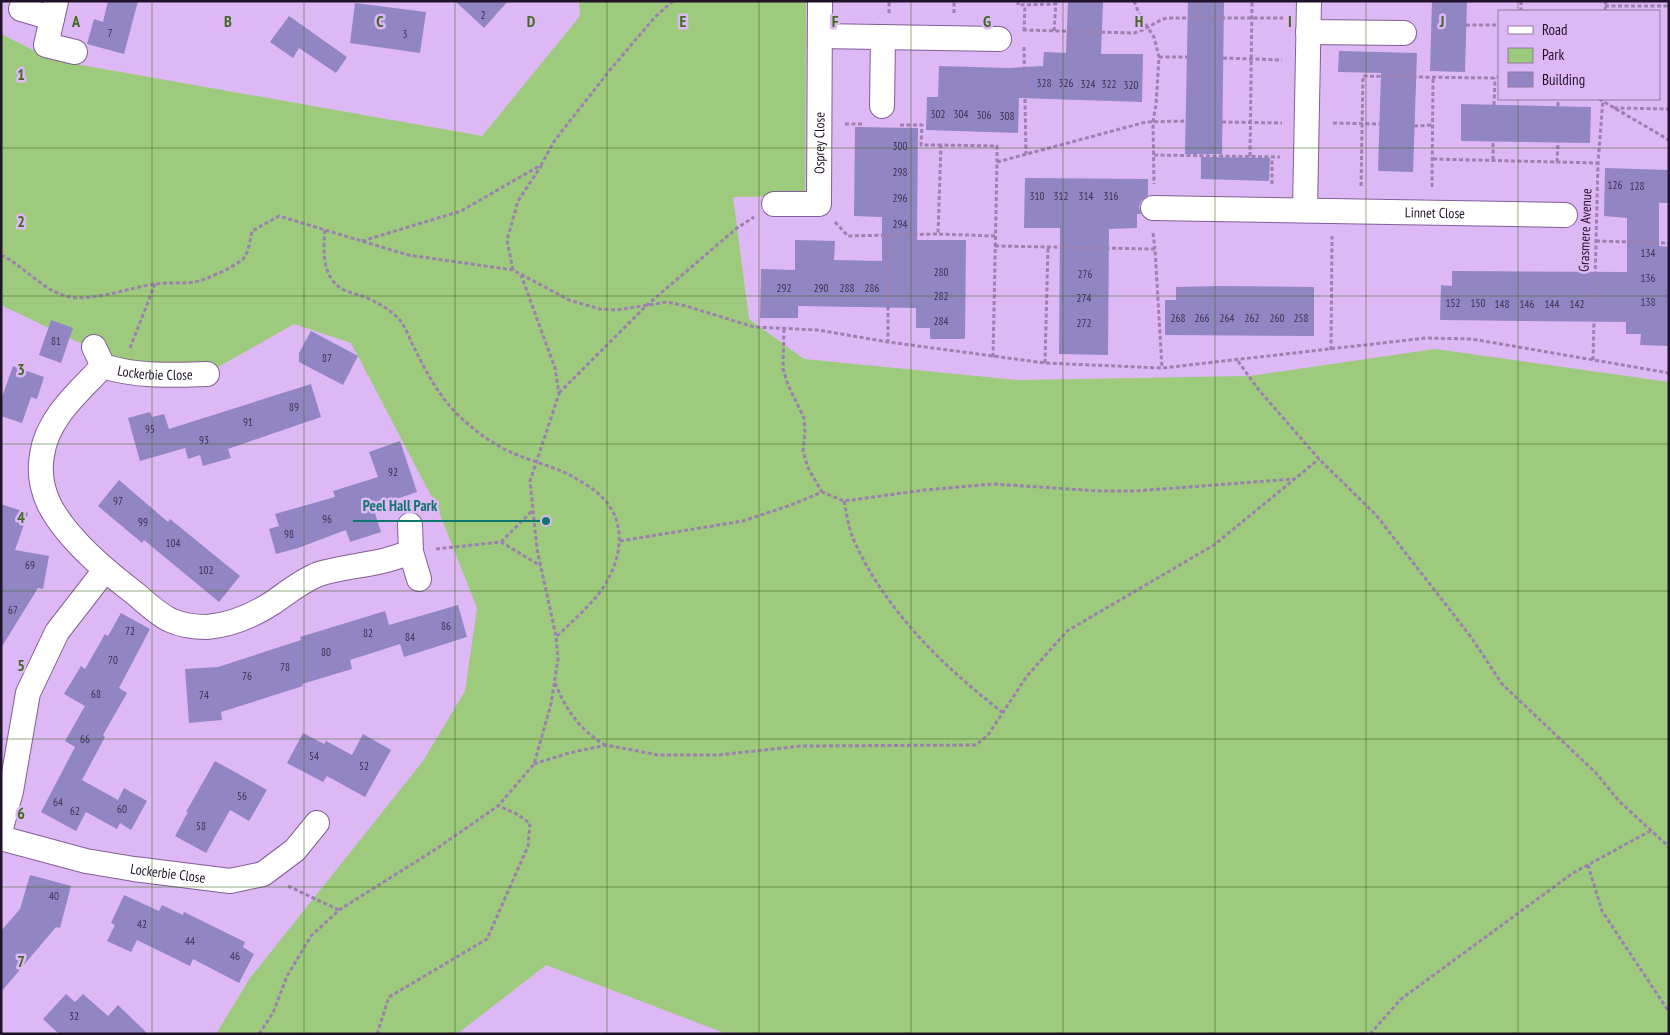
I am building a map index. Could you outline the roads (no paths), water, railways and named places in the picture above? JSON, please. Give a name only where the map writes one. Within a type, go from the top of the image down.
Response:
[{"type":"street","name":"Osprey Close","points":[[774,204],[819,204],[820,1]]},
{"type":"street","points":[[21,9],[54,9],[46,45],[75,52]]},
{"type":"street","points":[[1305,210],[1309,17],[1404,33]]},
{"type":"street","points":[[820,36],[999,39]]},
{"type":"street","points":[[882,106],[883,37]]},
{"type":"street","name":"Linnet Close","points":[[1153,208],[1565,215]]},
{"type":"street","name":"Lockerbie Close","points":[[207,374],[157,375],[106,362],[67,405],[55,420],[46,436],[40,471],[43,488],[50,505],[61,524],[105,570],[154,610],[170,620],[188,626],[207,627],[229,623],[250,616],[318,575],[353,566],[381,562],[411,552]]},
{"type":"street","points":[[410,525],[411,552],[419,579]]},
{"type":"street","points":[[1,828],[6,789],[28,693],[57,632],[105,570]]},
{"type":"street","name":"Lockerbie Close","points":[[1,838],[86,861],[230,881],[263,874],[295,850],[317,823]]},
{"type":"place","name":"Peel Hall Park","points":[[546,521]]}]
